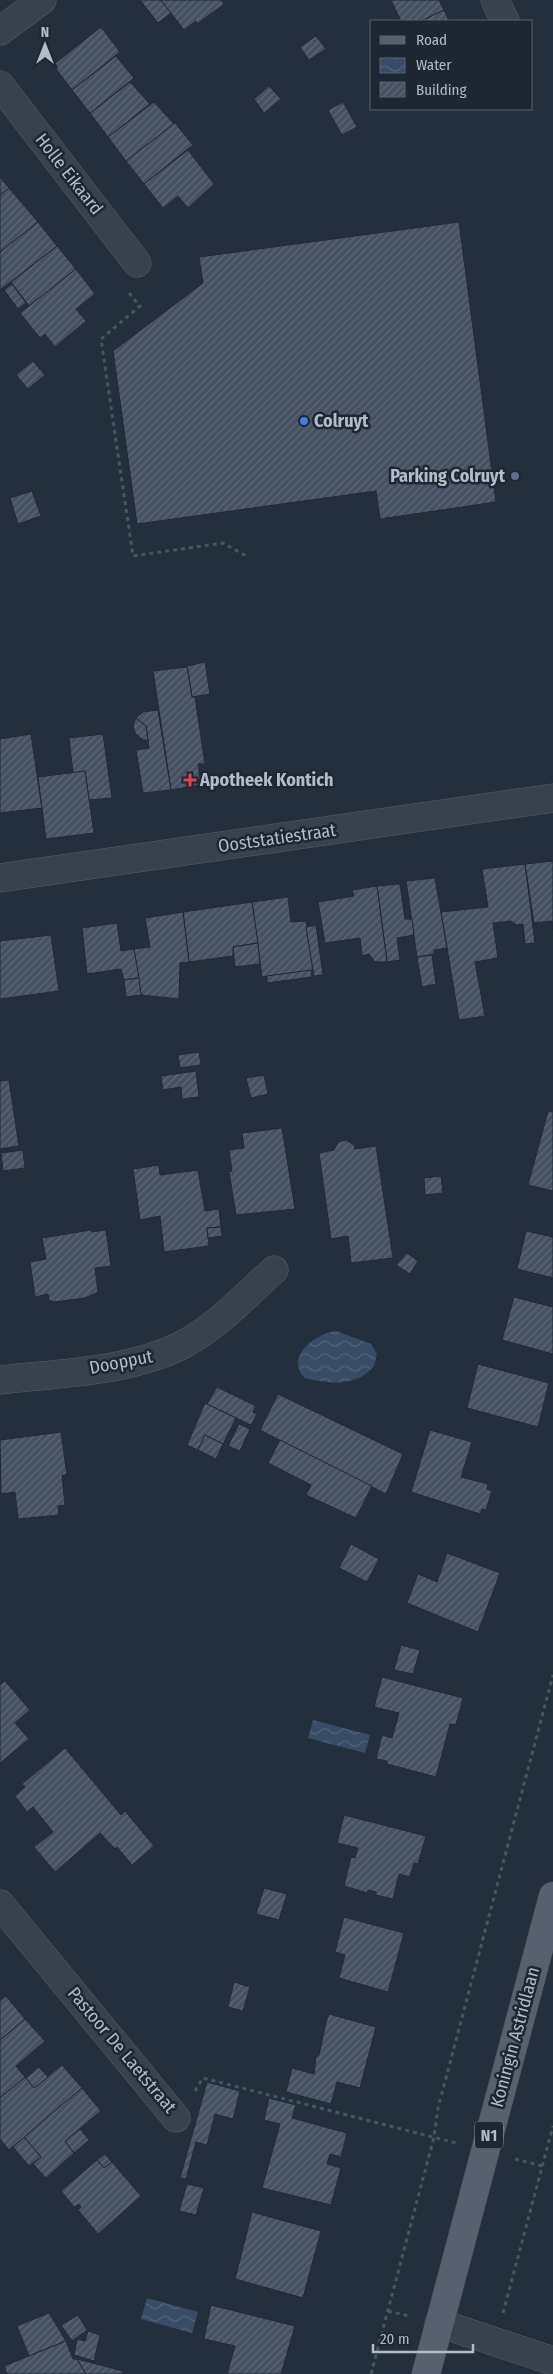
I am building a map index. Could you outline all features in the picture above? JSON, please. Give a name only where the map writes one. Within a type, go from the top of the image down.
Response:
[{"type":"main road","name":"Koningin Astridlaan","points":[[426,2374],[553,1896]]},
{"type":"street","points":[[0,31],[42,0]]},
{"type":"street","points":[[495,0],[504,20]]},
{"type":"street","name":"Holle Eikaard","points":[[0,85],[135,260]]},
{"type":"street","name":"Ooststatiestraat","points":[[0,878],[553,798]]},
{"type":"street","name":"Doopput","points":[[0,1380],[150,1360],[184,1344],[214,1323],[274,1270]]},
{"type":"street","name":"Pastoor De Laetstraat","points":[[0,1904],[176,2118]]},
{"type":"street","points":[[439,2323],[553,2361]]},
{"type":"path","points":[[135,260],[113,274],[140,306],[101,338],[133,556],[224,543],[248,557]]},
{"type":"path","points":[[371,2374],[434,2137],[438,2108],[553,1674]]},
{"type":"path","name":"Pastoor De Laetstraat","points":[[176,2118],[203,2078],[434,2137]]},
{"type":"path","points":[[495,2343],[553,2126]]},
{"type":"water","points":[[336,1331],[371,1344],[377,1354],[374,1366],[367,1373],[351,1381],[324,1382],[305,1378],[299,1370],[300,1355],[311,1341],[319,1336]]},
{"type":"water","points":[[313,1720],[370,1735],[365,1753],[308,1738]]},
{"type":"water","points":[[147,2298],[198,2312],[192,2333],[141,2319]]},
{"type":"building","points":[[140,0],[161,0],[171,13],[158,23]]},
{"type":"building","points":[[161,0],[221,0],[224,4],[197,24],[196,21],[184,30]]},
{"type":"building","points":[[391,0],[439,0],[444,10],[423,20],[401,20]]},
{"type":"building","points":[[444,10],[449,20],[423,20]]},
{"type":"building","points":[[101,27],[120,52],[72,90],[53,65]]},
{"type":"building","points":[[316,36],[326,49],[309,60],[300,47]]},
{"type":"building","points":[[116,56],[134,78],[90,113],[72,90]]},
{"type":"building","points":[[130,82],[150,104],[108,137],[90,113]]},
{"type":"building","points":[[269,86],[281,99],[264,113],[254,99]]},
{"type":"building","points":[[154,102],[174,124],[126,161],[108,137]]},
{"type":"building","points":[[343,102],[357,127],[342,135],[328,110]]},
{"type":"building","points":[[175,123],[193,145],[144,184],[126,161]]},
{"type":"building","points":[[188,150],[214,184],[188,208],[178,196],[163,208],[144,184]]},
{"type":"building","points":[[0,177],[9,188],[0,195]]},
{"type":"building","points":[[9,188],[38,222],[0,252],[0,195]]},
{"type":"building","points":[[38,222],[57,246],[0,290],[0,252]]},
{"type":"building","name":"Colruyt","points":[[459,222],[496,502],[380,519],[376,491],[137,524],[113,351],[203,283],[199,257]]},
{"type":"building","points":[[57,246],[76,269],[29,306],[11,282]]},
{"type":"building","points":[[76,269],[95,294],[76,309],[86,321],[55,347],[45,334],[40,338],[20,313]]},
{"type":"building","points":[[12,284],[26,303],[18,309],[4,290]]},
{"type":"building","points":[[33,361],[45,375],[28,389],[16,375]]},
{"type":"building","points":[[32,491],[41,516],[18,524],[10,498]]},
{"type":"building","points":[[205,662],[210,694],[192,697],[187,666]]},
{"type":"building","points":[[187,667],[192,697],[195,697],[205,764],[198,764],[201,785],[171,790],[153,671]]},
{"type":"building","points":[[158,710],[171,790],[143,793],[136,750],[149,748],[146,726],[136,718],[143,712]]},
{"type":"building","points":[[136,718],[146,726],[148,740],[143,740],[135,733],[133,725]]},
{"type":"building","points":[[31,734],[42,808],[0,813],[0,739]]},
{"type":"building","points":[[103,734],[112,798],[89,800],[85,771],[73,773],[69,738]]},
{"type":"building","points":[[85,771],[94,833],[46,839],[38,777]]},
{"type":"building","points":[[553,861],[553,929],[552,921],[534,923],[525,864]]},
{"type":"building","points":[[525,864],[535,943],[525,944],[523,924],[517,925],[511,921],[493,923],[498,958],[475,962],[485,1016],[459,1020],[441,912],[488,907],[482,869]]},
{"type":"building","points":[[435,878],[447,948],[434,950],[434,954],[417,957],[406,881]]},
{"type":"building","points":[[400,884],[405,919],[412,919],[414,935],[397,938],[400,960],[387,962],[377,886]]},
{"type":"building","points":[[377,886],[387,962],[375,962],[369,954],[362,956],[360,938],[325,943],[318,902],[354,896],[352,890]]},
{"type":"building","points":[[288,897],[291,922],[306,921],[313,970],[262,977],[252,902]]},
{"type":"building","points":[[252,902],[258,943],[233,947],[233,956],[189,962],[183,912]]},
{"type":"building","points":[[183,912],[189,962],[180,963],[179,999],[141,995],[134,949],[150,947],[145,918]]},
{"type":"building","points":[[117,923],[121,951],[134,949],[139,978],[124,980],[121,969],[87,974],[82,928]]},
{"type":"building","points":[[316,925],[323,975],[314,976],[306,927]]},
{"type":"building","points":[[51,935],[59,991],[0,999],[0,941]]},
{"type":"building","points":[[258,943],[260,964],[235,967],[233,947]]},
{"type":"building","points":[[432,955],[436,984],[422,987],[417,957]]},
{"type":"building","points":[[311,970],[312,977],[267,983],[267,976]]},
{"type":"building","points":[[139,978],[141,995],[126,997],[124,980]]},
{"type":"building","points":[[199,1052],[201,1065],[180,1068],[178,1055]]},
{"type":"building","points":[[196,1071],[199,1097],[182,1099],[181,1087],[163,1090],[161,1076]]},
{"type":"building","points":[[264,1075],[268,1094],[251,1098],[246,1078]]},
{"type":"building","points":[[9,1080],[19,1146],[0,1149],[0,1081]]},
{"type":"building","points":[[548,1111],[553,1112],[553,1191],[528,1185]]},
{"type":"building","points":[[282,1128],[295,1209],[236,1215],[229,1172],[232,1171],[229,1150],[244,1148],[242,1133]]},
{"type":"building","points":[[346,1140],[354,1145],[355,1149],[376,1146],[393,1258],[351,1263],[348,1236],[331,1239],[319,1153],[334,1150],[338,1142]]},
{"type":"building","points":[[23,1150],[25,1168],[3,1171],[1,1153]]},
{"type":"building","points":[[159,1165],[160,1175],[198,1170],[205,1211],[219,1209],[221,1227],[207,1228],[209,1246],[164,1252],[160,1216],[140,1220],[133,1169]]},
{"type":"building","points":[[441,1176],[443,1193],[425,1195],[424,1178]]},
{"type":"building","points":[[221,1227],[222,1236],[208,1238],[207,1228]]},
{"type":"building","points":[[91,1230],[92,1232],[106,1230],[111,1266],[95,1268],[98,1292],[85,1298],[54,1302],[49,1300],[48,1294],[35,1297],[30,1262],[46,1259],[42,1238]]},
{"type":"building","points":[[526,1231],[553,1237],[553,1278],[517,1269]]},
{"type":"building","points":[[407,1253],[418,1261],[410,1274],[396,1265]]},
{"type":"building","points":[[514,1297],[553,1307],[553,1354],[502,1340]]},
{"type":"building","points":[[478,1364],[549,1383],[538,1427],[467,1408]]},
{"type":"building","points":[[217,1387],[256,1406],[253,1412],[257,1414],[251,1425],[207,1404]]},
{"type":"building","points":[[278,1394],[403,1454],[386,1494],[260,1430]]},
{"type":"building","points":[[205,1403],[236,1418],[223,1444],[205,1435],[198,1450],[187,1445]]},
{"type":"building","points":[[239,1424],[250,1429],[240,1451],[228,1446]]},
{"type":"building","points":[[430,1430],[472,1442],[461,1477],[488,1484],[487,1489],[492,1491],[486,1510],[482,1509],[480,1514],[411,1492]]},
{"type":"building","points":[[61,1432],[67,1475],[62,1475],[65,1505],[58,1506],[59,1515],[18,1519],[15,1492],[1,1494],[0,1440]]},
{"type":"building","points":[[205,1435],[223,1444],[216,1459],[198,1450]]},
{"type":"building","points":[[280,1440],[372,1486],[356,1518],[306,1495],[311,1485],[268,1463]]},
{"type":"building","points":[[351,1544],[379,1559],[367,1582],[339,1568]]},
{"type":"building","points":[[447,1553],[500,1573],[478,1632],[407,1603],[418,1574],[437,1582]]},
{"type":"building","points":[[401,1645],[420,1650],[413,1674],[394,1670]]},
{"type":"building","points":[[382,1677],[463,1698],[456,1725],[450,1724],[436,1777],[387,1764],[387,1761],[376,1759],[382,1735],[392,1738],[399,1713],[374,1707]]},
{"type":"building","points":[[5,1681],[30,1710],[15,1723],[29,1739],[0,1763],[0,1685]]},
{"type":"building","points":[[65,1748],[121,1815],[125,1811],[154,1846],[132,1865],[117,1847],[115,1849],[100,1833],[55,1872],[34,1847],[53,1832],[33,1807],[27,1812],[15,1796],[25,1787],[22,1784]]},
{"type":"building","points":[[344,1815],[426,1836],[418,1864],[414,1863],[410,1877],[399,1874],[393,1899],[376,1895],[376,1892],[368,1890],[367,1893],[344,1886],[351,1857],[355,1858],[358,1848],[337,1843]]},
{"type":"building","points":[[264,1888],[287,1894],[279,1920],[256,1914]]},
{"type":"building","points":[[344,1917],[404,1933],[388,1992],[339,1978],[345,1955],[335,1952]]},
{"type":"building","points":[[234,1982],[250,1987],[243,2011],[228,2007]]},
{"type":"building","points":[[6,1996],[25,2019],[0,2040],[0,2001]]},
{"type":"building","points":[[329,2014],[376,2027],[360,2088],[337,2082],[331,2104],[286,2092],[292,2068],[314,2074],[316,2057],[319,2055]]},
{"type":"building","points":[[25,2019],[45,2041],[16,2066],[25,2077],[0,2098],[0,2040]]},
{"type":"building","points":[[62,2065],[82,2088],[9,2150],[0,2139],[0,2098],[25,2077],[34,2088]]},
{"type":"building","points":[[39,2067],[48,2077],[34,2088],[26,2078]]},
{"type":"building","points":[[207,2082],[240,2091],[233,2119],[215,2114],[207,2145],[196,2142],[186,2179],[180,2178]]},
{"type":"building","points":[[82,2088],[101,2111],[65,2141],[74,2153],[46,2178],[33,2164],[41,2157],[24,2137]]},
{"type":"building","points":[[269,2098],[296,2105],[292,2118],[347,2133],[341,2157],[330,2154],[327,2164],[341,2168],[331,2205],[262,2188],[280,2124],[264,2120]]},
{"type":"building","points":[[80,2129],[89,2140],[74,2153],[65,2141]]},
{"type":"building","points":[[24,2137],[41,2157],[29,2166],[13,2147]]},
{"type":"building","points":[[105,2154],[112,2162],[104,2168],[97,2160]]},
{"type":"building","points":[[97,2160],[104,2168],[112,2162],[141,2196],[98,2234],[78,2210],[81,2207],[79,2204],[74,2207],[61,2191]]},
{"type":"building","points":[[187,2184],[204,2188],[196,2215],[179,2211]]},
{"type":"building","points":[[252,2212],[321,2231],[303,2298],[235,2279]]},
{"type":"building","points":[[211,2305],[295,2326],[281,2374],[227,2374],[235,2346],[204,2339]]},
{"type":"building","points":[[49,2313],[66,2341],[29,2356],[17,2326]]},
{"type":"building","points":[[78,2315],[87,2330],[72,2341],[61,2325]]},
{"type":"building","points":[[88,2331],[100,2335],[94,2361],[74,2355],[77,2339],[85,2341]]},
{"type":"building","points":[[66,2341],[73,2359],[77,2359],[86,2374],[7,2374],[4,2366]]},
{"type":"building","points":[[77,2359],[123,2371],[122,2374],[86,2374]]},
{"type":"place","name":"Colruyt","points":[[304,421]]},
{"type":"place","name":"Parking Colruyt","points":[[515,476]]},
{"type":"place","name":"Apotheek Kontich","points":[[190,780]]}]
